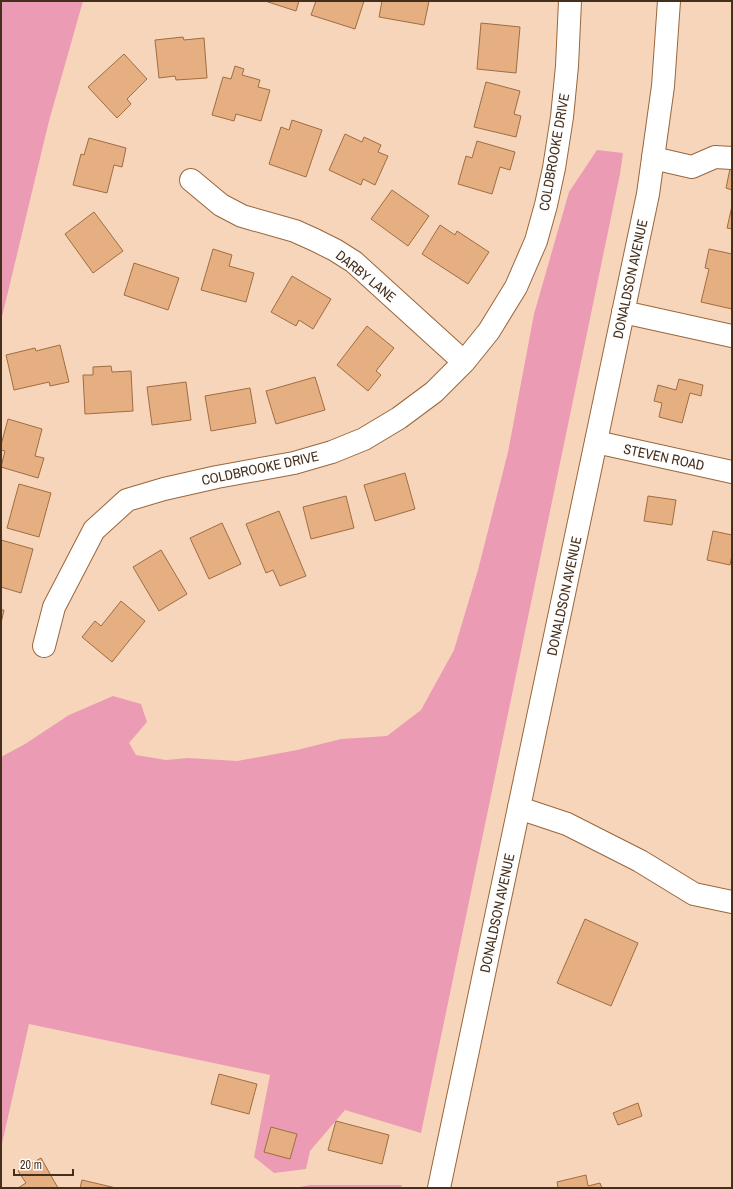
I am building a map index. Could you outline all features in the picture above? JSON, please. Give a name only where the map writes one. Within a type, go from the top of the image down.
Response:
[{"type":"street","name":"COLDBROOKE DRIVE","points":[[44,646],[54,607],[94,530],[127,500],[164,489],[217,477],[294,463],[332,452],[364,439],[399,418],[434,392],[464,362],[489,330],[516,287],[536,241],[554,168],[562,117],[567,66],[570,1]]},
{"type":"street","name":"DONALDSON AVENUE","points":[[439,1188],[648,194],[663,86],[669,1]]},
{"type":"street","points":[[653,158],[692,167],[715,157],[732,158]]},
{"type":"street","name":"DARBY LANE","points":[[191,180],[220,205],[242,216],[295,232],[315,240],[354,262],[464,362]]},
{"type":"street","points":[[623,312],[732,336]]},
{"type":"street","name":"STEVEN ROAD","points":[[596,442],[732,472]]},
{"type":"street","points":[[519,808],[567,824],[640,861],[694,894],[732,902]]},
{"type":"shaded area","points":[[1,1],[83,1],[49,121],[1,321]]},
{"type":"shaded area","points":[[597,150],[623,153],[620,174],[421,1133],[345,1110],[310,1151],[306,1169],[274,1173],[254,1157],[270,1075],[29,1024],[1,1148],[1,757],[25,744],[69,715],[113,696],[141,704],[147,722],[129,743],[136,755],[166,760],[188,758],[237,761],[297,750],[341,739],[387,736],[421,710],[454,650],[478,570],[508,452],[534,314],[569,192]]},
{"type":"shaded area","points":[[310,1185],[402,1185],[401,1188],[294,1188]]},
{"type":"building","points":[[265,1],[299,1],[296,11]]},
{"type":"building","points":[[316,1],[364,1],[355,29],[311,15]]},
{"type":"building","points":[[382,1],[429,1],[424,25],[379,17]]},
{"type":"building","points":[[481,23],[520,27],[516,73],[477,69]]},
{"type":"building","points":[[183,37],[184,40],[204,38],[207,78],[176,80],[175,76],[159,78],[155,40]]},
{"type":"building","points":[[124,54],[147,79],[127,99],[131,104],[117,118],[88,87]]},
{"type":"building","points":[[235,66],[244,69],[242,75],[260,80],[258,87],[270,90],[261,121],[236,114],[234,121],[212,115],[223,77],[231,79]]},
{"type":"building","points":[[486,82],[520,91],[514,114],[521,116],[516,137],[474,127]]},
{"type":"building","points":[[292,120],[322,130],[306,177],[269,164],[281,127],[289,130]]},
{"type":"building","points":[[345,134],[362,142],[364,137],[381,145],[378,152],[388,156],[375,185],[363,179],[361,185],[329,170]]},
{"type":"building","points":[[89,138],[126,148],[122,167],[114,165],[107,193],[73,185],[81,154],[84,155]]},
{"type":"building","points":[[477,141],[515,152],[510,170],[500,167],[492,194],[458,184],[466,156],[472,158]]},
{"type":"building","points":[[732,164],[732,190],[726,188]]},
{"type":"building","points":[[392,190],[429,216],[408,246],[371,219]]},
{"type":"building","points":[[732,206],[732,229],[727,228]]},
{"type":"building","points":[[94,212],[123,251],[93,273],[65,234]]},
{"type":"building","points":[[440,225],[455,235],[457,231],[489,252],[468,284],[422,254]]},
{"type":"building","points":[[213,249],[232,255],[229,266],[254,273],[246,302],[201,290]]},
{"type":"building","points":[[709,249],[732,254],[732,309],[701,302],[709,269],[705,268]]},
{"type":"building","points":[[134,263],[179,278],[168,310],[124,295]]},
{"type":"building","points":[[292,276],[331,299],[313,329],[299,320],[296,326],[271,312]]},
{"type":"building","points":[[367,326],[394,348],[376,371],[381,375],[368,391],[337,365]]},
{"type":"building","points":[[60,345],[69,382],[50,386],[49,382],[14,390],[6,355],[35,348],[36,351]]},
{"type":"building","points":[[111,366],[112,372],[131,371],[133,411],[85,414],[83,375],[93,375],[93,367]]},
{"type":"building","points":[[315,377],[325,410],[276,424],[266,391]]},
{"type":"building","points":[[679,379],[703,385],[701,396],[690,393],[682,423],[659,417],[662,403],[654,401],[658,385],[676,390]]},
{"type":"building","points":[[186,382],[191,420],[152,425],[147,387]]},
{"type":"building","points":[[250,388],[256,423],[211,431],[205,396]]},
{"type":"building","points":[[8,419],[42,429],[35,456],[44,458],[38,478],[1,467],[5,451],[1,450],[1,445]]},
{"type":"building","points":[[405,473],[415,509],[375,521],[364,485]]},
{"type":"building","points":[[19,484],[51,493],[39,537],[7,528]]},
{"type":"building","points":[[346,496],[354,528],[311,539],[303,507]]},
{"type":"building","points":[[648,496],[676,500],[672,525],[644,521]]},
{"type":"building","points":[[279,511],[306,576],[280,586],[273,570],[266,573],[246,524]]},
{"type":"building","points":[[222,523],[241,564],[209,579],[190,538]]},
{"type":"building","points":[[713,531],[732,535],[732,555],[730,565],[707,560]]},
{"type":"building","points":[[1,540],[33,549],[21,593],[1,587]]},
{"type":"building","points":[[161,550],[187,594],[159,611],[133,567]]},
{"type":"building","points":[[121,601],[145,621],[112,662],[82,637],[95,621],[101,626]]},
{"type":"building","points":[[1,610],[4,610],[1,623]]},
{"type":"building","points":[[585,919],[638,943],[611,1006],[557,983]]},
{"type":"building","points":[[219,1074],[257,1084],[249,1114],[211,1104]]},
{"type":"building","points":[[638,1103],[642,1116],[618,1125],[613,1113]]},
{"type":"building","points":[[336,1121],[389,1135],[382,1164],[328,1150]]},
{"type":"building","points":[[271,1127],[297,1134],[290,1159],[264,1152]]},
{"type":"building","points":[[41,1158],[58,1188],[18,1188],[26,1183],[18,1171]]},
{"type":"building","points":[[586,1175],[588,1186],[600,1183],[602,1188],[558,1188],[557,1182]]},
{"type":"building","points":[[82,1180],[116,1188],[80,1188]]}]
